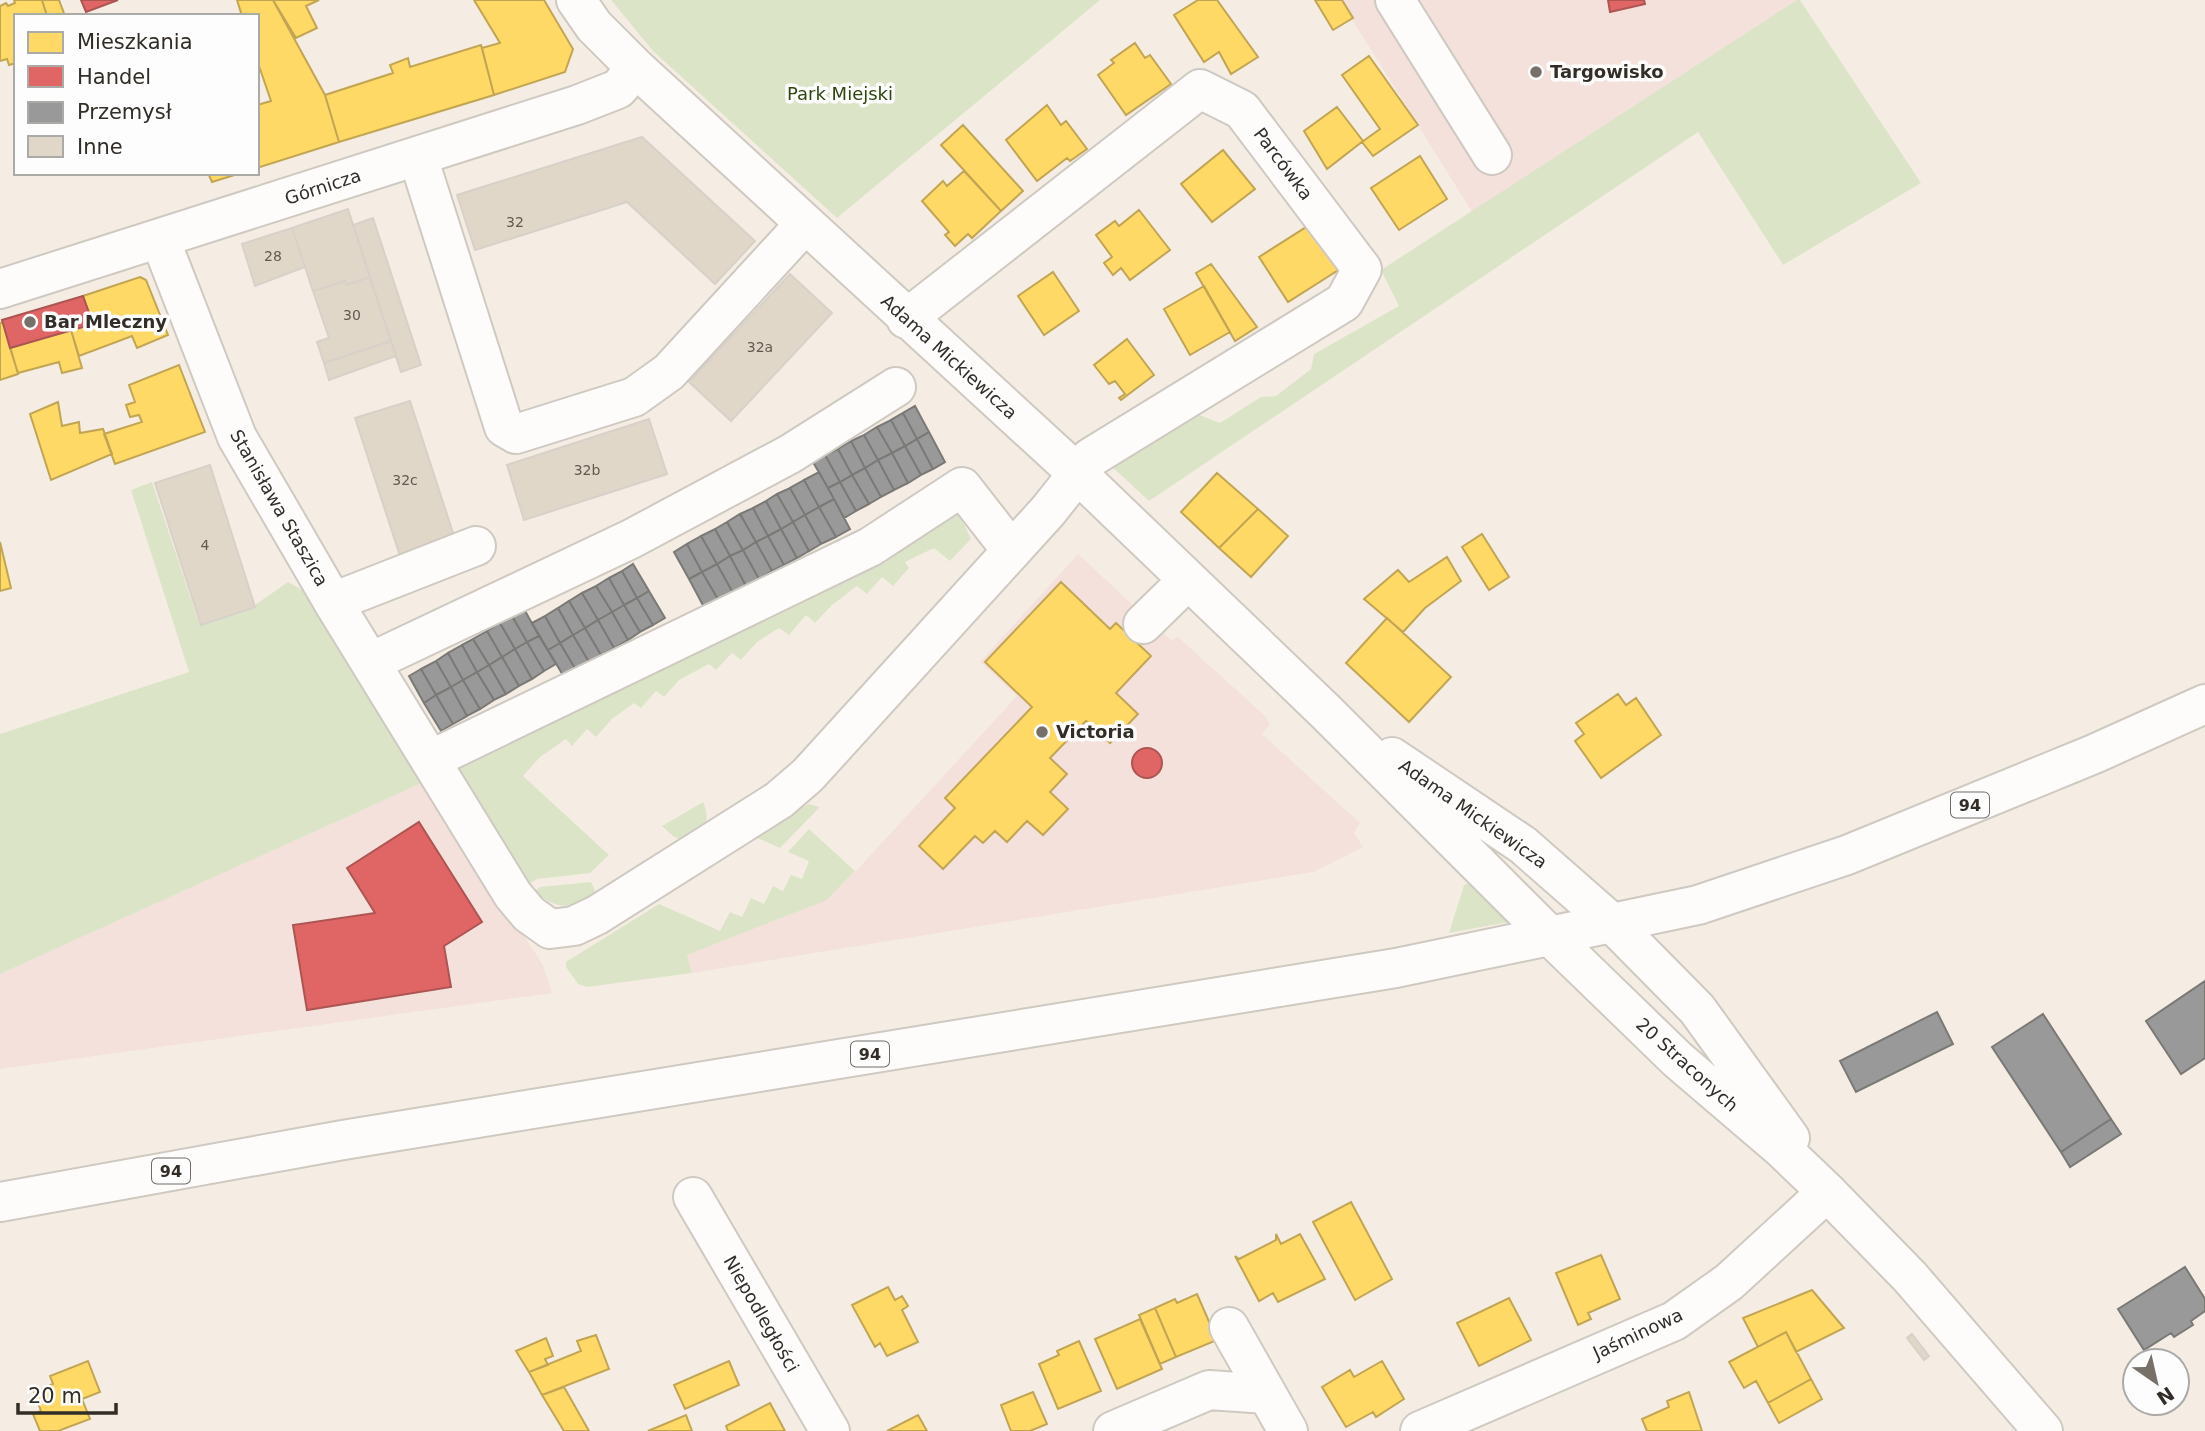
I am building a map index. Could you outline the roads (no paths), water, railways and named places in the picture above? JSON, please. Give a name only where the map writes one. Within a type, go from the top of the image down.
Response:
[{"type":"street","name":"Adama Mickiewicza","points":[[576,0],[594,26],[636,68],[1078,474],[1326,712],[1550,936]]},
{"type":"street","points":[[1395,0],[1492,155]]},
{"type":"street","name":"Górnicza","points":[[0,289],[418,157],[618,89],[636,68]]},
{"type":"street","name":"Parcówka","points":[[906,318],[1200,89],[1242,110],[1363,269],[1344,302],[1090,458],[1078,474]]},
{"type":"street","points":[[418,157],[504,427],[516,434],[634,397],[668,372],[804,225]]},
{"type":"street","name":"Stanisława Staszica","points":[[160,239],[237,437],[333,602],[513,895],[529,914],[550,929],[574,926],[597,915],[779,800],[808,775],[1012,551],[1078,474]]},
{"type":"street","points":[[371,662],[631,539],[790,454],[896,387]]},
{"type":"street","points":[[430,760],[870,547],[962,487],[1012,551]]},
{"type":"street","points":[[333,602],[476,546]]},
{"type":"street","points":[[1143,624],[1188,580]]},
{"type":"street","name":"94","points":[[0,1202],[343,1140],[1396,968],[1698,905],[1847,855],[2094,754],[2205,704]]},
{"type":"street","name":"Adama Mickiewicza","points":[[1326,712],[1523,845],[1613,924]]},
{"type":"street","name":"20 Straconych","points":[[1613,924],[1662,971],[1720,1039],[1827,1192]]},
{"type":"street","name":"20 Straconych","points":[[1550,936],[1678,1060],[1781,1148],[1827,1192],[1910,1277],[2043,1431]]},
{"type":"street","points":[[1602,986],[1662,971]]},
{"type":"street","name":"Jaśminowa","points":[[1420,1431],[1674,1321],[1729,1282],[1827,1192]]},
{"type":"street","name":"Niepodległości","points":[[693,1197],[830,1431]]},
{"type":"street","points":[[1229,1327],[1288,1431]]},
{"type":"street","points":[[1113,1431],[1209,1390],[1266,1394]]},
{"type":"place","name":"Targowisko","points":[[1536,72]]},
{"type":"place","name":"Bar Mleczny","points":[[30,322]]},
{"type":"place","name":"Victoria","points":[[1042,732]]},
{"type":"park label","name":"Park Miejski","points":[[840,94]]}]
